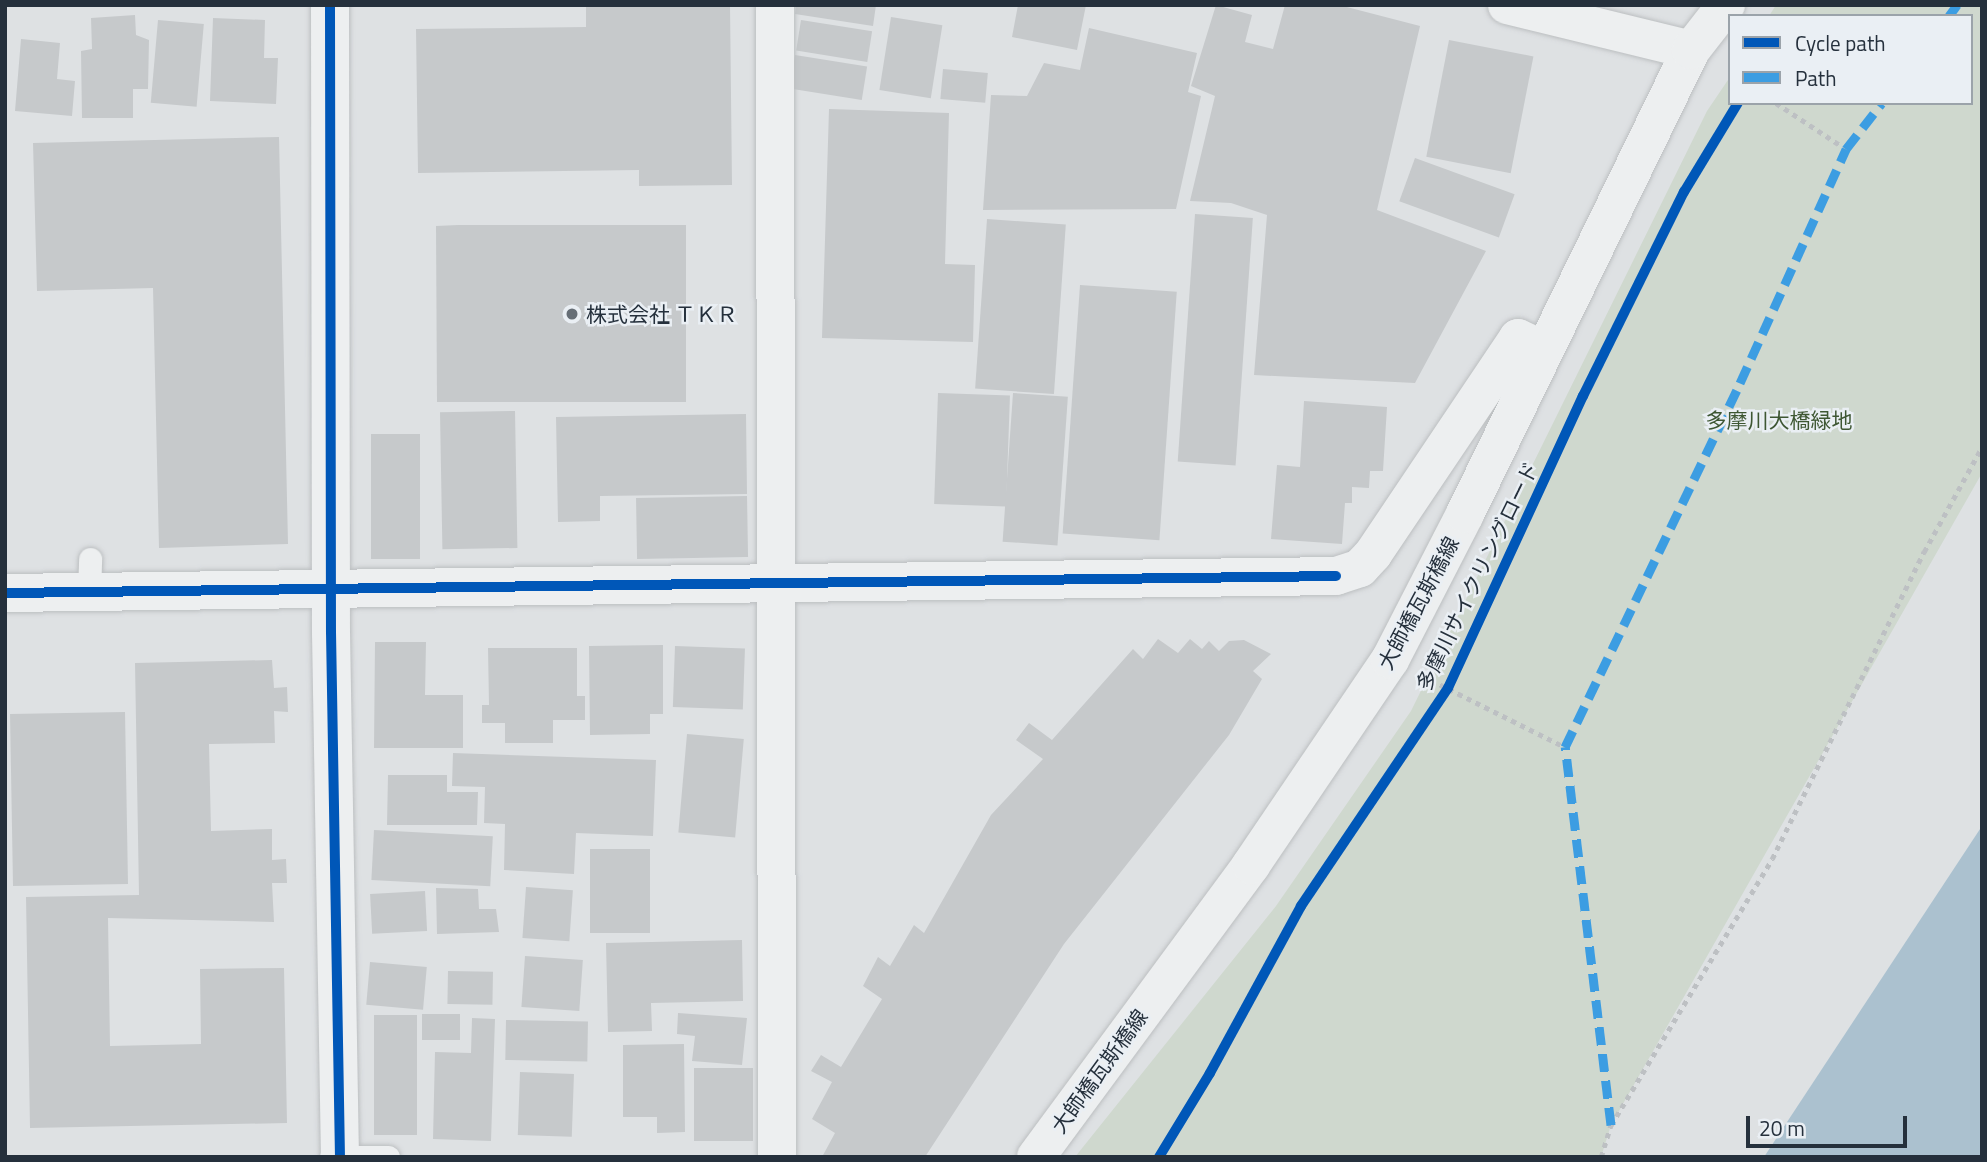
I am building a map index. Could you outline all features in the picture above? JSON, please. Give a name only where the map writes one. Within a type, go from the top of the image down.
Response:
[{"type":"street","points":[[330,5],[331,589],[340,1157]]},
{"type":"street","points":[[775,5],[778,1157]]},
{"type":"street","name":"大師橋瓦斯橋線","points":[[1035,1157],[1251,865],[1390,660],[1691,50],[1726,5]]},
{"type":"street","points":[[1519,7],[1691,50]]},
{"type":"street","points":[[5,593],[89,576],[331,589],[1336,576],[1360,568],[1373,554],[1518,338],[1544,350]]},
{"type":"lane","points":[[331,1157],[388,1157]]},
{"type":"path","points":[[1779,105],[1846,149]]},
{"type":"path","points":[[1601,1157],[1611,1125],[1772,859],[1924,552],[1982,447]]},
{"type":"path","points":[[1427,678],[1565,747]]},
{"type":"green space","name":"多摩川大橋緑地","points":[[1776,5],[1982,5],[1982,473],[1611,1125],[1601,1157],[1075,1157],[1276,906],[1411,711],[1707,111],[1728,80],[1728,105],[1973,105],[1973,14],[1770,14]]},
{"type":"water","points":[[1982,826],[1982,1157],[1764,1157]]},
{"type":"building","points":[[586,5],[730,5],[732,185],[639,186],[639,170],[418,173],[416,29],[586,27]]},
{"type":"building","points":[[796,5],[876,5],[873,26],[795,14]]},
{"type":"building","points":[[1018,5],[1086,5],[1077,50],[1012,37]]},
{"type":"building","points":[[1216,5],[1252,15],[1245,42],[1273,49],[1285,5],[1339,5],[1420,26],[1377,210],[1486,251],[1415,383],[1254,375],[1267,215],[1231,203],[1190,201],[1215,96],[1191,86]]},
{"type":"building","points":[[135,15],[136,35],[149,40],[148,89],[133,89],[133,118],[82,118],[81,51],[92,49],[91,18]]},
{"type":"building","points":[[891,17],[942,25],[931,98],[879,90]]},
{"type":"building","points":[[213,18],[265,20],[264,58],[278,58],[276,104],[210,101]]},
{"type":"building","points":[[158,20],[204,24],[197,107],[151,103]]},
{"type":"building","points":[[801,20],[872,31],[867,62],[796,51]]},
{"type":"building","points":[[1089,28],[1197,53],[1188,92],[1201,96],[1176,209],[983,210],[991,95],[1027,96],[1044,63],[1080,70]]},
{"type":"building","points":[[21,39],[60,43],[57,79],[75,81],[72,116],[15,111]]},
{"type":"building","points":[[1449,40],[1533,56],[1511,173],[1426,157]]},
{"type":"building","points":[[795,55],[867,66],[862,100],[790,89]]},
{"type":"building","points":[[943,69],[988,73],[985,103],[940,99]]},
{"type":"building","points":[[829,109],[949,113],[945,264],[975,265],[973,342],[822,338]]},
{"type":"building","points":[[279,137],[288,544],[159,548],[153,288],[37,291],[33,143]]},
{"type":"building","points":[[1415,158],[1515,194],[1499,237],[1399,201]]},
{"type":"building","points":[[1195,214],[1253,218],[1236,465],[1178,461]]},
{"type":"building","points":[[987,219],[1066,225],[1054,394],[975,389]]},
{"type":"building","name":"株式会社 ＴＫＲ","points":[[686,225],[686,402],[437,402],[436,226]]},
{"type":"building","points":[[1080,285],[1177,292],[1159,540],[1063,533]]},
{"type":"building","points":[[938,393],[1010,396],[1006,506],[934,504]]},
{"type":"building","points":[[1013,393],[1068,397],[1057,545],[1003,542]]},
{"type":"building","points":[[1304,401],[1387,407],[1383,471],[1370,471],[1369,488],[1352,487],[1352,503],[1345,503],[1342,544],[1271,539],[1277,465],[1300,467]]},
{"type":"building","points":[[515,411],[517,548],[442,549],[440,412]]},
{"type":"building","points":[[746,414],[747,494],[600,496],[600,521],[558,522],[556,417]]},
{"type":"building","points":[[371,434],[420,434],[420,559],[371,559]]},
{"type":"building","points":[[747,496],[748,557],[637,559],[636,498]]},
{"type":"building","points":[[1158,639],[1178,653],[1190,639],[1202,649],[1209,641],[1219,651],[1229,641],[1244,640],[1271,654],[1253,671],[1262,679],[1229,735],[1064,944],[925,1157],[822,1157],[835,1133],[812,1119],[832,1082],[811,1071],[821,1055],[841,1067],[882,999],[863,986],[878,957],[890,966],[914,925],[924,933],[991,815],[1043,759],[1016,740],[1029,723],[1052,740],[1133,649],[1143,659]]},
{"type":"building","points":[[375,642],[426,642],[425,695],[463,695],[463,748],[374,748]]},
{"type":"building","points":[[663,645],[663,714],[650,714],[650,734],[590,735],[589,646]]},
{"type":"building","points":[[675,646],[745,648],[743,709],[673,707]]},
{"type":"building","points":[[488,648],[577,648],[577,696],[585,696],[585,720],[553,720],[553,743],[505,743],[505,723],[482,723],[482,705],[489,705]]},
{"type":"building","points":[[272,660],[274,688],[287,687],[288,712],[274,711],[275,743],[209,744],[211,831],[272,829],[272,860],[286,859],[287,883],[272,883],[274,922],[108,918],[110,1046],[201,1044],[200,969],[284,968],[287,1123],[30,1128],[26,897],[139,895],[135,663]]},
{"type":"building","points":[[125,712],[128,884],[13,886],[10,714]]},
{"type":"building","points":[[687,734],[744,739],[735,838],[678,833]]},
{"type":"building","points":[[453,753],[656,760],[653,836],[576,833],[574,874],[504,870],[505,824],[484,823],[485,787],[452,786]]},
{"type":"building","points":[[388,775],[447,775],[447,792],[478,792],[477,825],[387,825]]},
{"type":"building","points":[[374,830],[493,836],[490,886],[371,880]]},
{"type":"building","points":[[590,849],[650,849],[650,933],[590,933]]},
{"type":"building","points":[[526,887],[573,890],[569,941],[522,938]]},
{"type":"building","points":[[436,888],[478,889],[479,909],[496,909],[499,932],[437,934]]},
{"type":"building","points":[[425,891],[427,931],[372,934],[370,894]]},
{"type":"building","points":[[742,940],[743,1001],[651,1003],[652,1031],[608,1032],[606,943]]},
{"type":"building","points":[[525,956],[583,960],[579,1011],[521,1007]]},
{"type":"building","points":[[370,962],[427,967],[423,1010],[366,1005]]},
{"type":"building","points":[[448,971],[493,972],[492,1005],[447,1004]]},
{"type":"building","points":[[678,1013],[747,1018],[742,1065],[692,1061],[695,1036],[677,1034]]},
{"type":"building","points":[[422,1014],[460,1014],[460,1040],[422,1040]]},
{"type":"building","points":[[374,1015],[417,1015],[417,1135],[374,1135]]},
{"type":"building","points":[[472,1018],[495,1019],[491,1141],[433,1139],[435,1052],[471,1053]]},
{"type":"building","points":[[506,1020],[588,1021],[587,1061],[505,1060]]},
{"type":"building","points":[[684,1044],[685,1132],[657,1133],[657,1117],[623,1117],[623,1045]]},
{"type":"building","points":[[694,1068],[753,1068],[753,1141],[694,1141]]},
{"type":"building","points":[[520,1072],[574,1074],[572,1137],[518,1135]]},
{"type":"marked path","points":[[1950,14],[1957,5]]},
{"type":"marked path","points":[[1611,1125],[1565,747],[1740,383],[1846,149],[1880,105]]},
{"type":"cycle path","points":[[330,5],[331,632],[340,1157]]},
{"type":"cycle path","name":"多摩川サイクリングロード","points":[[1159,1157],[1210,1073],[1301,906],[1448,688],[1583,396],[1684,192],[1737,105]]},
{"type":"cycle path","points":[[5,593],[1336,576]]},
{"type":"place","name":"株式会社 ＴＫＲ","points":[[572,314]]}]
